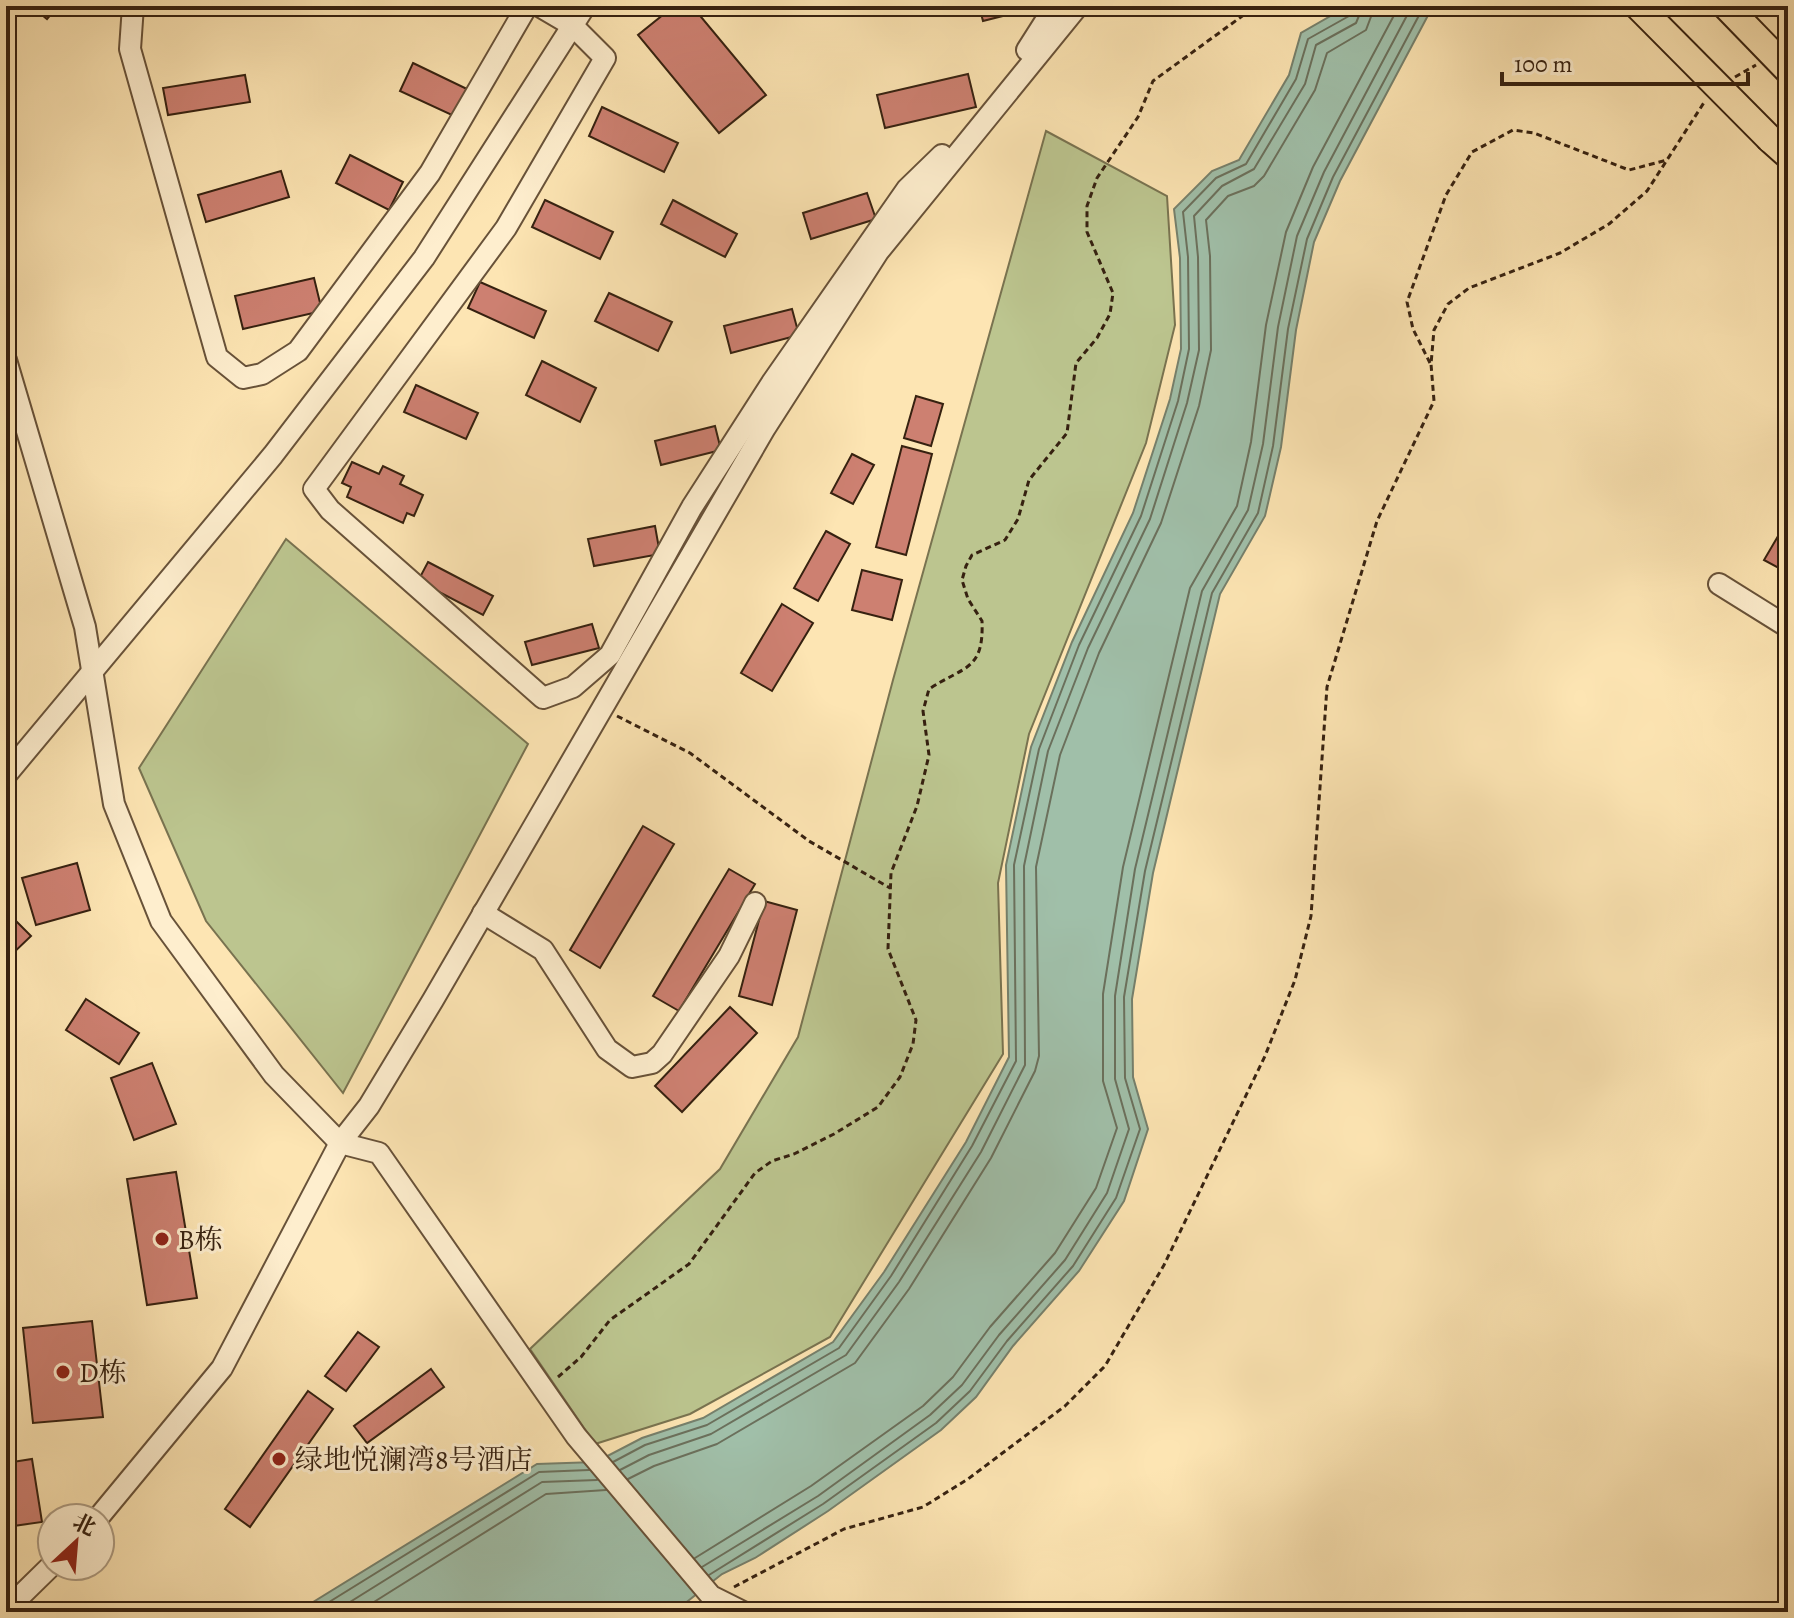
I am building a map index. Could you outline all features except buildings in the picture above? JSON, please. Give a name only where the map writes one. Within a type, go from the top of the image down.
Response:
[{"type":"main road","points":[[1638,6],[1779,147]]},
{"type":"main road","points":[[1726,6],[1775,67]]},
{"type":"street","points":[[133,6],[130,49],[217,357],[243,378],[262,374],[298,351],[430,173],[527,6]]},
{"type":"street","points":[[539,6],[573,26],[605,58],[506,228],[314,489],[330,510],[543,698],[573,687],[610,655],[692,507],[831,295],[907,189],[960,138],[1055,6]]},
{"type":"street","points":[[6,775],[273,455],[424,258],[585,6]]},
{"type":"street","points":[[111,1502],[222,1368],[340,1143],[369,1106],[765,428],[878,252],[1078,6]]},
{"type":"street","points":[[6,360],[85,627],[114,804],[161,921],[274,1075],[340,1143],[379,1153],[576,1436],[717,1598],[743,1612]]},
{"type":"street","points":[[1719,584],[1788,627]]},
{"type":"street","points":[[483,913],[543,950],[607,1049],[632,1067],[652,1063],[662,1054],[729,956],[755,903]]},
{"type":"street","points":[[6,1610],[36,1581]]},
{"type":"path","points":[[556,1379],[581,1357],[610,1320],[689,1264],[755,1173],[772,1161],[834,1134],[878,1107],[900,1077],[913,1044],[916,1020],[888,949],[891,873],[917,806],[929,755],[923,711],[929,689],[967,670],[978,658],[982,621],[968,599],[962,580],[966,566],[972,555],[1005,540],[1018,519],[1029,480],[1067,433],[1076,363],[1097,338],[1110,314],[1113,293],[1087,232],[1087,206],[1097,178],[1138,117],[1153,81],[1256,6]]},
{"type":"path","points":[[1728,82],[1749,66],[1775,67]]},
{"type":"path","points":[[717,1598],[844,1529],[923,1507],[968,1479],[1065,1406],[1105,1366],[1164,1265],[1265,1056],[1295,980],[1311,916],[1327,687],[1377,521],[1434,401],[1431,364],[1434,330],[1448,304],[1469,288],[1560,253],[1609,224],[1647,191],[1707,98]]},
{"type":"path","points":[[1431,364],[1413,329],[1407,302],[1446,195],[1472,152],[1513,130],[1534,133],[1629,170],[1667,160]]},
{"type":"path","points":[[600,708],[690,753],[809,841],[890,888]]},
{"type":"green space","points":[[1046,131],[1167,196],[1175,325],[1146,443],[1029,734],[998,883],[1003,1054],[830,1337],[690,1414],[595,1444],[530,1349],[720,1169],[798,1037],[893,680]]},
{"type":"green space","points":[[286,539],[528,744],[343,1093],[206,921],[139,768]]},
{"type":"water","points":[[1348,6],[1433,6],[1340,181],[1314,242],[1296,330],[1281,447],[1265,516],[1220,594],[1153,873],[1132,999],[1133,1077],[1148,1129],[1124,1201],[1079,1271],[1013,1346],[976,1397],[941,1430],[828,1511],[755,1558],[722,1574],[674,1612],[297,1612],[537,1464],[596,1462],[642,1438],[703,1418],[833,1342],[884,1272],[966,1142],[1009,1057],[1006,865],[1031,747],[1072,642],[1133,513],[1170,399],[1181,349],[1180,258],[1174,209],[1212,171],[1239,160],[1289,75],[1301,33]]},
{"type":"place","name":"B栋","points":[[162,1239]]},
{"type":"place","name":"D栋","points":[[63,1372]]},
{"type":"place","name":"绿地悦澜湾8号酒店","points":[[279,1459]]}]
